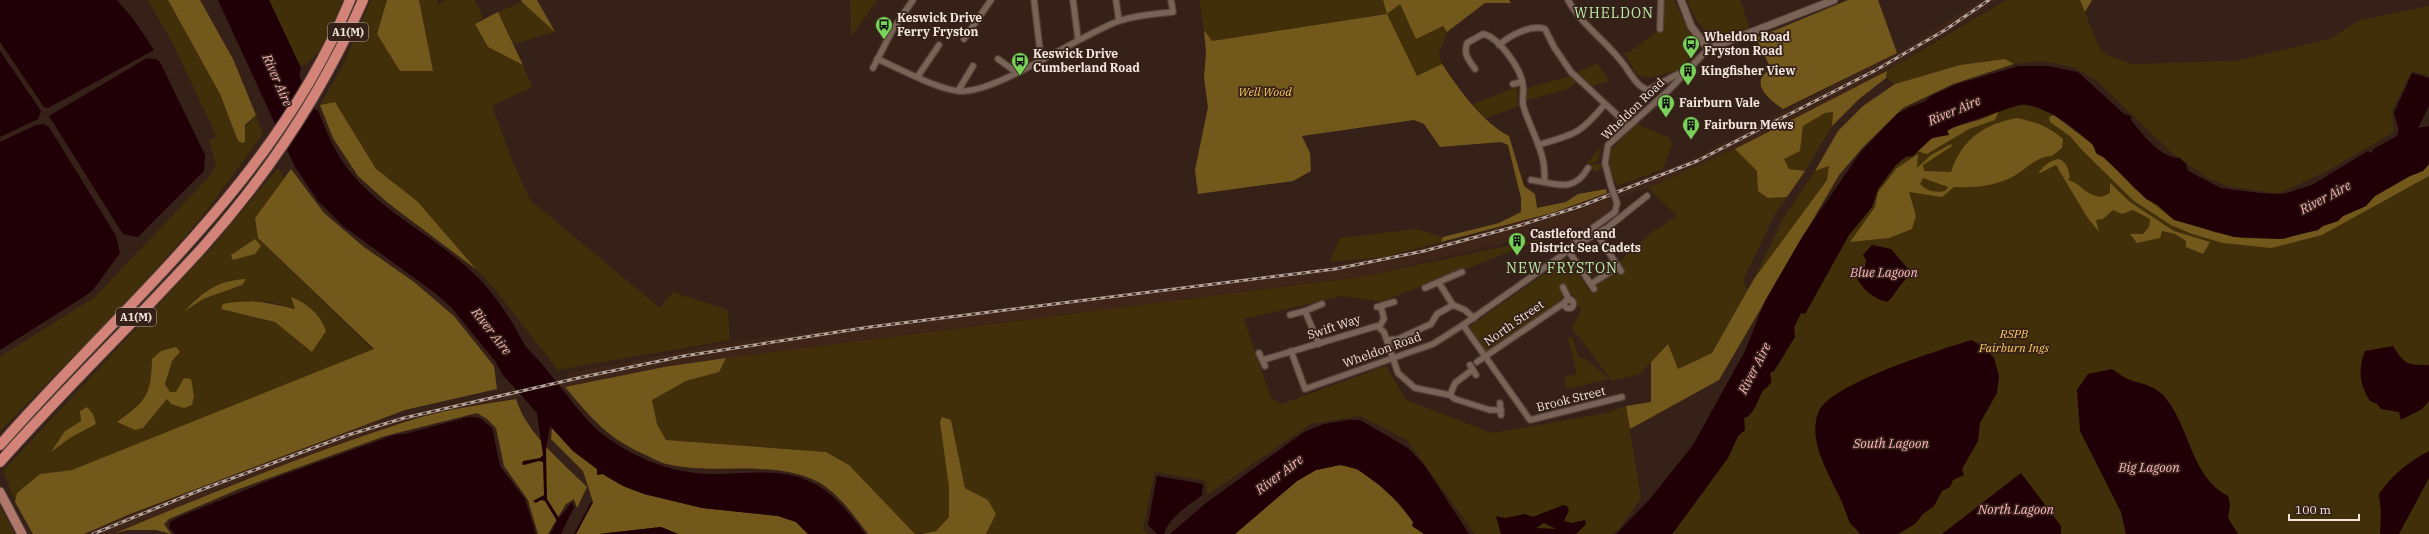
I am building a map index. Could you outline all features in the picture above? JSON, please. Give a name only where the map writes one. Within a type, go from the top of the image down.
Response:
[{"type":"highway","name":"A1(M)","points":[[0,462],[203,246],[266,168],[303,115],[327,62],[350,0]]},
{"type":"highway","name":"A1(M)","points":[[0,445],[191,242],[222,207],[257,162],[310,83],[327,62],[363,0]]},
{"type":"main road","points":[[0,492],[22,534]]},
{"type":"street","points":[[873,68],[901,16],[913,0]]},
{"type":"street","points":[[964,39],[991,0]]},
{"type":"street","points":[[1034,0],[1041,59]]},
{"type":"street","points":[[1073,0],[1078,39]]},
{"type":"street","points":[[1116,0],[1119,21]]},
{"type":"street","points":[[877,59],[958,91],[980,89],[1016,72],[1078,39],[1119,21],[1172,12],[1171,0]]},
{"type":"street","points":[[1568,0],[1585,22],[1618,56],[1641,87],[1648,90],[1678,74],[1684,74]]},
{"type":"street","points":[[1660,30],[1661,0]]},
{"type":"street","points":[[1681,0],[1691,26],[1708,49]]},
{"type":"street","name":"Wheldon Road","points":[[1291,351],[1305,389],[1432,344],[1474,318],[1569,249],[1583,235],[1615,212],[1617,203],[1606,173],[1606,151],[1608,145],[1684,74],[1708,49],[1834,0]]},
{"type":"street","points":[[1499,45],[1512,36],[1534,28],[1545,28],[1554,47],[1571,72],[1629,126]]},
{"type":"street","points":[[1476,69],[1466,56],[1464,50],[1467,43],[1483,34],[1488,35],[1499,45],[1516,66],[1522,82],[1523,104],[1546,171],[1544,182]]},
{"type":"street","points":[[918,76],[938,44]]},
{"type":"street","points":[[998,59],[1016,72]]},
{"type":"street","points":[[958,91],[972,66]]},
{"type":"street","points":[[1514,84],[1522,82]]},
{"type":"street","points":[[1538,146],[1576,133],[1587,126],[1605,104]]},
{"type":"street","points":[[1531,180],[1562,185],[1578,182],[1588,168]]},
{"type":"street","points":[[1578,182],[1582,188]]},
{"type":"street","points":[[1597,234],[1620,269],[1592,287],[1569,249],[1597,234],[1647,196]]},
{"type":"street","points":[[1424,288],[1439,283],[1462,272]]},
{"type":"street","points":[[1439,283],[1453,305],[1465,310],[1474,318]]},
{"type":"street","name":"North Street","points":[[1477,362],[1567,301],[1563,287]]},
{"type":"street","points":[[1380,327],[1384,319],[1379,307],[1394,302]]},
{"type":"street","points":[[1290,315],[1322,304]]},
{"type":"street","points":[[1387,340],[1398,340],[1431,324],[1437,314],[1453,305]]},
{"type":"street","points":[[1305,311],[1319,344]]},
{"type":"street","points":[[1463,325],[1485,358]]},
{"type":"street","name":"Swift Way","points":[[1263,360],[1319,344],[1369,327],[1380,327],[1387,340],[1392,359],[1398,373],[1415,388],[1450,395],[1455,399],[1501,413],[1500,403]]},
{"type":"street","points":[[1259,353],[1265,366]]},
{"type":"street","name":"Brook Street","points":[[1485,358],[1530,420],[1622,397]]},
{"type":"street","points":[[1450,395],[1455,383],[1473,370]]},
{"type":"shaded area","points":[[1981,0],[1998,0],[1887,71],[1807,114],[1735,149],[1648,188],[1612,200],[1614,209],[1585,231],[1581,227],[1541,234],[1360,277],[726,358],[664,367],[569,386],[406,422],[240,481],[113,534],[84,534],[130,514],[368,424],[566,379],[569,373],[732,342],[1306,271],[1421,249],[1552,213],[1607,193],[1698,156],[1897,53]]},
{"type":"green space","points":[[148,0],[168,0],[220,94],[238,141],[246,135],[244,129],[256,115],[263,134],[201,218],[126,303],[0,431],[0,357],[95,297],[207,179],[216,166],[209,140],[217,137],[174,46]]},
{"type":"green space","points":[[168,0],[200,0],[233,59],[256,115],[245,125],[245,142],[242,143],[238,141],[220,94]]},
{"type":"green space","points":[[269,0],[343,0],[321,48],[315,57],[308,63],[302,65],[301,68]]},
{"type":"green space","points":[[371,0],[387,0],[377,34],[433,71],[419,0],[436,0],[438,4],[446,0],[475,0],[483,18],[475,24],[488,47],[523,65],[532,87],[492,106],[512,160],[530,200],[660,308],[673,292],[728,310],[730,340],[558,370],[497,292],[417,201],[376,169],[335,102],[320,105],[344,63]]},
{"type":"green space","points":[[387,0],[419,0],[433,71],[400,71],[377,34]]},
{"type":"green space","points":[[521,0],[537,0],[555,32],[522,2]]},
{"type":"green space","points":[[850,0],[878,0],[851,36]]},
{"type":"green space","points":[[1199,0],[1383,0],[1387,13],[1400,4],[1416,39],[1443,26],[1447,32],[1439,53],[1442,64],[1417,77],[1387,14],[1212,41],[1204,30]]},
{"type":"green space","points":[[1383,0],[1509,0],[1511,3],[1485,3],[1447,32],[1443,26],[1416,39],[1400,4],[1387,14]]},
{"type":"green space","points":[[1661,0],[1674,0],[1698,49],[1679,70],[1649,78],[1637,75],[1624,53],[1631,51],[1660,29]]},
{"type":"green space","points":[[1688,0],[1740,0],[1750,30],[1718,40],[1707,32],[1695,18]]},
{"type":"green space","points":[[1848,0],[1878,0],[1897,53],[1783,109],[1772,101],[1763,91],[1761,80],[1764,74],[1771,69],[1756,38]]},
{"type":"green space","points":[[2006,0],[2080,0],[2100,49],[2109,56],[2133,64],[2235,61],[2329,39],[2360,20],[2429,6],[2429,76],[2412,71],[2392,110],[2394,132],[2329,170],[2278,194],[2227,186],[2208,178],[2173,154],[2096,80],[2073,67],[2043,61],[2014,64],[2005,59],[1960,65],[1895,84],[1886,78],[1887,71]]},
{"type":"green space","points":[[2080,0],[2092,0],[2085,12]]},
{"type":"green space","points":[[522,2],[555,32],[514,44],[498,12]]},
{"type":"green space","points":[[498,12],[523,65],[488,47],[475,24]]},
{"type":"green space","name":"Well Wood","points":[[1387,14],[1417,76],[1442,64],[1463,94],[1481,114],[1490,123],[1509,136],[1524,186],[1535,194],[1537,208],[1566,202],[1578,194],[1606,189],[1607,193],[1552,213],[1441,242],[1443,237],[1499,223],[1521,212],[1521,198],[1508,145],[1501,142],[1440,147],[1424,124],[1414,120],[1302,136],[1310,153],[1311,171],[1293,181],[1198,194],[1195,170],[1208,107],[1204,78],[1206,53],[1204,30],[1212,41]]},
{"type":"green space","points":[[2005,59],[2014,64],[1953,84],[1903,108],[1864,146],[1839,175],[1719,380],[1630,429],[1626,406],[1651,402],[1651,362],[1668,344],[1678,369],[1712,353],[1754,279],[1827,180],[1829,166],[1815,171],[1838,131],[1863,106],[1895,84],[1960,65]]},
{"type":"green space","points":[[1597,63],[1609,81],[1590,87],[1576,73]]},
{"type":"green space","points":[[1887,71],[1886,78],[1859,99],[1832,126],[1833,112],[1825,113],[1803,126],[1800,151],[1784,159],[1789,169],[1805,171],[1787,197],[1768,198],[1758,191],[1757,171],[1735,149]]},
{"type":"green space","points":[[1570,76],[1577,82],[1568,89],[1525,101],[1525,89]]},
{"type":"green space","points":[[1517,87],[1519,106],[1486,118],[1473,104]]},
{"type":"green space","points":[[335,102],[376,169],[417,201],[477,270],[388,203],[358,176],[333,138],[320,105]]},
{"type":"green space","name":"RSPB Fairburn Ings","points":[[2027,104],[2054,115],[2118,171],[2146,199],[2234,237],[2429,164],[2429,534],[1672,534],[1728,458],[1738,436],[1745,430],[1744,417],[1756,407],[1762,391],[1769,385],[1771,379],[1769,373],[1775,369],[1784,355],[1801,313],[1806,312],[1849,235],[1872,207],[1878,189],[1895,166],[1918,149],[1999,110]]},
{"type":"green space","points":[[1999,110],[1995,120],[1969,129],[1927,154],[1917,151],[1932,138],[1949,134],[1947,131],[1953,128],[1990,116]]},
{"type":"green space","points":[[1833,112],[1832,126],[1805,171],[1789,169],[1784,159],[1800,151],[1803,126],[1825,113]]},
{"type":"green space","points":[[2054,115],[2092,144],[2134,188],[2170,217],[2214,232],[2242,238],[2284,239],[2338,221],[2343,216],[2362,208],[2375,196],[2410,176],[2423,171],[2429,164],[2429,176],[2322,235],[2271,248],[2223,243],[2192,234],[2171,225],[2134,201],[2082,150],[2070,136],[2050,122],[2049,117]]},
{"type":"green space","points":[[2017,118],[2036,123],[2047,128],[2063,139],[2062,148],[2052,156],[2037,160],[2014,176],[2000,182],[1977,187],[1954,187],[1942,197],[1909,192],[1916,216],[1912,229],[1889,238],[1850,242],[1875,207],[1878,192],[1897,168],[1918,154],[1917,168],[1931,155],[1951,144],[1952,146],[1923,165],[1924,171],[1951,172],[1961,150],[1968,142],[1985,129],[1994,124]],"holes":[[[1923,178],[1948,187],[1945,191],[1935,192],[1928,190],[1920,184]]]},
{"type":"green space","points":[[1636,124],[1670,138],[1672,145],[1663,169],[1617,186],[1610,172],[1610,151]]},
{"type":"green space","points":[[1601,147],[1598,161],[1585,165]]},
{"type":"green space","points":[[1735,149],[1757,171],[1768,198],[1787,197],[1776,212],[1743,280],[1748,291],[1712,353],[1678,369],[1667,344],[1640,374],[1612,381],[1572,328],[1581,311],[1571,293],[1485,358],[1466,329],[1567,258],[1590,291],[1622,267],[1619,262],[1652,232],[1677,216],[1648,188]]},
{"type":"green space","points":[[2059,159],[2064,162],[2068,168],[2070,177],[2068,180],[2077,184],[2090,194],[2101,197],[2110,193],[2110,183],[2130,202],[2174,231],[2210,242],[2203,254],[2186,247],[2186,241],[2175,234],[2162,231],[2160,238],[2137,243],[2130,234],[2143,234],[2149,227],[2150,219],[2133,210],[2122,214],[2113,210],[2103,219],[2096,220],[2099,232],[2087,217],[2056,165],[2038,174],[2047,164]]},
{"type":"green space","points":[[1602,164],[1602,168],[1596,172],[1588,166]]},
{"type":"green space","points":[[1829,166],[1827,180],[1754,279],[1784,217],[1815,171]]},
{"type":"green space","points":[[278,168],[284,178],[255,218],[258,238],[373,350],[72,470],[40,474],[17,493],[15,502],[3,471],[212,247]],"holes":[[[242,285],[203,299],[187,310],[197,297]],[[291,298],[312,351],[275,322],[221,309],[266,301],[295,309]],[[180,352],[170,366],[166,376],[167,387],[170,392],[176,392],[184,378],[171,404],[167,399],[143,428],[117,422],[140,402],[148,391],[152,359]],[[87,407],[86,430],[70,438],[52,451],[65,431],[81,421],[80,411]]]},
{"type":"green space","points":[[291,169],[324,213],[364,247],[414,282],[454,316],[494,366],[497,389],[405,410],[130,514],[84,534],[33,534],[15,502],[17,493],[40,474],[72,470],[374,349],[258,238],[255,218]]},
{"type":"green space","points":[[1416,229],[1443,237],[1441,242],[1383,257],[1329,262],[1340,238]]},
{"type":"green space","points":[[1545,238],[1381,302],[1342,296],[1244,319],[1271,398],[1281,404],[1386,366],[1406,400],[1492,433],[1607,413],[1626,406],[1641,498],[1620,528],[1612,534],[1475,534],[1407,440],[1360,416],[1311,424],[1207,495],[1206,481],[1155,472],[1143,529],[1148,534],[986,534],[996,514],[988,500],[965,488],[951,420],[949,517],[936,531],[915,534],[849,465],[826,452],[666,440],[657,424],[652,400],[686,381],[719,372],[726,358],[1360,277]]},
{"type":"green space","points":[[255,239],[261,246],[255,254],[233,260],[231,255]]},
{"type":"green space","points":[[246,279],[242,285],[203,299],[185,311],[198,298],[212,288],[227,282]]},
{"type":"green space","points":[[291,297],[302,302],[317,314],[326,331],[312,352],[275,322],[221,309],[223,304],[233,302],[251,302],[267,303],[295,309]]},
{"type":"green space","points":[[1572,337],[1579,358],[1586,359],[1610,379],[1567,389],[1564,377],[1577,374],[1568,338]]},
{"type":"green space","points":[[176,347],[180,352],[172,361],[165,384],[170,392],[176,392],[184,378],[191,379],[194,396],[192,405],[184,408],[171,404],[167,399],[143,428],[135,430],[117,422],[135,408],[145,396],[150,382],[152,359],[161,351]]},
{"type":"green space","points":[[726,358],[719,372],[686,381],[652,400],[657,424],[666,440],[826,452],[849,465],[915,534],[868,534],[846,506],[834,494],[820,483],[802,475],[765,469],[706,469],[660,462],[622,443],[611,435],[584,409],[565,387],[664,367]]},
{"type":"green space","points":[[516,399],[521,412],[536,435],[587,487],[577,508],[574,499],[566,504],[548,534],[538,534],[528,500],[504,466],[496,428],[487,419],[477,413],[385,436],[239,489],[169,519],[164,524],[171,534],[156,530],[127,530],[113,534],[258,475],[368,434],[432,414]]},
{"type":"green space","points":[[87,407],[93,414],[96,424],[70,438],[51,452],[65,431],[81,421],[80,411]]},
{"type":"green space","points":[[942,417],[951,420],[965,488],[988,500],[996,514],[986,534],[921,534],[936,531],[949,517],[949,487],[940,422]]},
{"type":"green space","points":[[552,428],[573,451],[597,469],[597,475],[602,474],[623,486],[644,494],[702,508],[778,516],[796,522],[808,534],[678,534],[661,527],[599,534],[576,534],[593,502],[583,471],[551,439]]},
{"type":"green space","points":[[1340,465],[1354,468],[1377,482],[1388,492],[1424,534],[1235,534],[1297,481],[1316,470]]},
{"type":"green space","points":[[0,506],[15,534],[0,534]]},
{"type":"water","points":[[0,0],[117,0],[134,20],[154,50],[48,108],[44,107],[0,42]]},
{"type":"water","name":"River Aire","points":[[218,0],[269,0],[301,68],[299,75],[314,109],[318,110],[334,148],[348,169],[362,186],[396,214],[450,253],[483,283],[504,309],[526,347],[543,365],[589,422],[602,434],[617,445],[640,457],[664,467],[681,471],[708,474],[761,472],[801,478],[821,487],[835,499],[848,512],[865,534],[808,534],[796,522],[778,516],[702,508],[644,494],[623,486],[603,474],[597,475],[597,469],[573,451],[550,426],[546,450],[547,499],[559,518],[572,502],[574,507],[561,534],[550,534],[557,521],[545,501],[541,500],[536,503],[533,501],[544,495],[543,462],[539,461],[524,465],[522,464],[523,461],[540,458],[543,455],[537,413],[503,375],[495,361],[451,307],[435,293],[343,226],[318,201],[295,167]]},
{"type":"water","points":[[0,51],[41,111],[38,119],[0,137]]},
{"type":"water","points":[[147,58],[156,59],[160,62],[205,155],[204,171],[138,237],[123,234],[49,116]]},
{"type":"water","name":"River Aire","points":[[2019,66],[2048,66],[2078,72],[2124,114],[2131,116],[2131,120],[2140,132],[2159,150],[2173,157],[2180,158],[2186,164],[2188,171],[2221,188],[2259,193],[2284,194],[2312,185],[2368,151],[2371,153],[2375,148],[2397,136],[2399,130],[2394,113],[2412,73],[2429,78],[2429,106],[2418,128],[2429,126],[2429,164],[2423,171],[2410,176],[2375,196],[2366,206],[2343,216],[2338,221],[2323,226],[2318,230],[2281,239],[2234,237],[2174,220],[2158,205],[2146,199],[2103,157],[2097,154],[2092,144],[2084,137],[2057,117],[2037,108],[2028,105],[2019,105],[1953,127],[1947,131],[1949,135],[1932,138],[1913,156],[1905,157],[1895,166],[1878,189],[1872,207],[1849,235],[1805,314],[1801,313],[1794,327],[1795,337],[1774,371],[1770,373],[1770,384],[1762,392],[1753,411],[1744,418],[1745,430],[1738,436],[1728,458],[1672,534],[1616,534],[1650,499],[1693,445],[1745,351],[1765,301],[1802,237],[1860,153],[1897,114],[1924,102],[1931,96],[1957,84]]},
{"type":"water","points":[[44,124],[49,127],[116,236],[120,253],[93,290],[0,350],[0,142],[36,125]]},
{"type":"water","name":"Blue Lagoon","points":[[1872,245],[1891,249],[1909,270],[1910,276],[1903,282],[1887,302],[1877,298],[1863,288],[1855,273],[1857,269],[1865,267],[1866,260],[1863,255]]},
{"type":"water","name":"South Lagoon","points":[[1971,340],[1983,346],[1994,358],[1999,376],[1997,393],[1980,423],[1978,441],[1962,469],[1964,475],[1953,480],[1950,487],[1942,491],[1934,506],[1923,514],[1915,524],[1898,534],[1860,534],[1850,523],[1817,445],[1815,433],[1819,411],[1828,400],[1865,379],[1913,359]]},
{"type":"water","points":[[2393,346],[2407,363],[2429,365],[2429,401],[2422,409],[2401,420],[2399,412],[2381,409],[2377,404],[2370,401],[2366,395],[2361,376],[2361,364],[2365,351]]},
{"type":"water","name":"Big Lagoon","points":[[2112,369],[2128,379],[2151,387],[2163,395],[2179,420],[2191,449],[2206,476],[2215,487],[2228,496],[2230,505],[2228,518],[2238,534],[2126,534],[2121,512],[2080,431],[2077,390],[2088,374]]},
{"type":"water","points":[[468,417],[480,418],[492,428],[500,466],[525,499],[536,534],[175,534],[169,528],[170,522],[179,517],[275,478],[394,435],[405,434]]},
{"type":"water","name":"River Aire","points":[[1349,420],[1360,420],[1408,448],[1425,466],[1469,534],[1424,534],[1412,526],[1413,522],[1400,504],[1379,485],[1357,469],[1340,465],[1316,470],[1297,481],[1235,534],[1170,534],[1206,503],[1304,432],[1324,424]]},
{"type":"water","points":[[2429,451],[2429,478],[2399,534],[2380,534],[2381,513],[2379,494],[2389,481],[2401,470]]},
{"type":"water","name":"North Lagoon","points":[[2021,473],[2061,526],[2061,534],[1942,534]]},
{"type":"water","points":[[1157,476],[1203,484],[1202,495],[1170,522],[1164,534],[1157,534],[1148,525]]},
{"type":"water","points":[[591,502],[593,502],[576,534],[574,534]]},
{"type":"water","points":[[1563,505],[1567,506],[1569,510],[1564,521],[1572,523],[1585,520],[1586,524],[1576,534],[1501,534],[1496,516],[1505,518],[1525,514],[1533,517]],"holes":[[[1544,523],[1556,529],[1536,528]]]},
{"type":"water","points":[[661,527],[678,534],[599,534]]},
{"type":"pier","points":[[303,80],[315,107],[286,152],[275,126]]},
{"type":"railway","points":[[93,534],[198,491],[348,435],[404,418],[578,378],[684,356],[870,327],[1335,269],[1424,251],[1521,225],[1581,206],[1697,161],[1876,70],[1945,30],[1989,0]]},
{"type":"place","name":"Keswick Drive Ferry Fryston","points":[[884,40]]},
{"type":"place","name":"Wheldon Road Fryston Road","points":[[1691,59]]},
{"type":"place","name":"Keswick Drive Cumberland Road","points":[[1020,76]]},
{"type":"place","name":"Kingfisher View","points":[[1688,86]]},
{"type":"place","name":"Fairburn Vale","points":[[1666,118]]},
{"type":"place","name":"Fairburn Mews","points":[[1691,140]]},
{"type":"place","name":"Castleford and District Sea Cadets","points":[[1517,256]]},
{"type":"district","name":"WHELDON","points":[[1614,13]]},
{"type":"district","name":"NEW FRYSTON","points":[[1562,268]]}]
